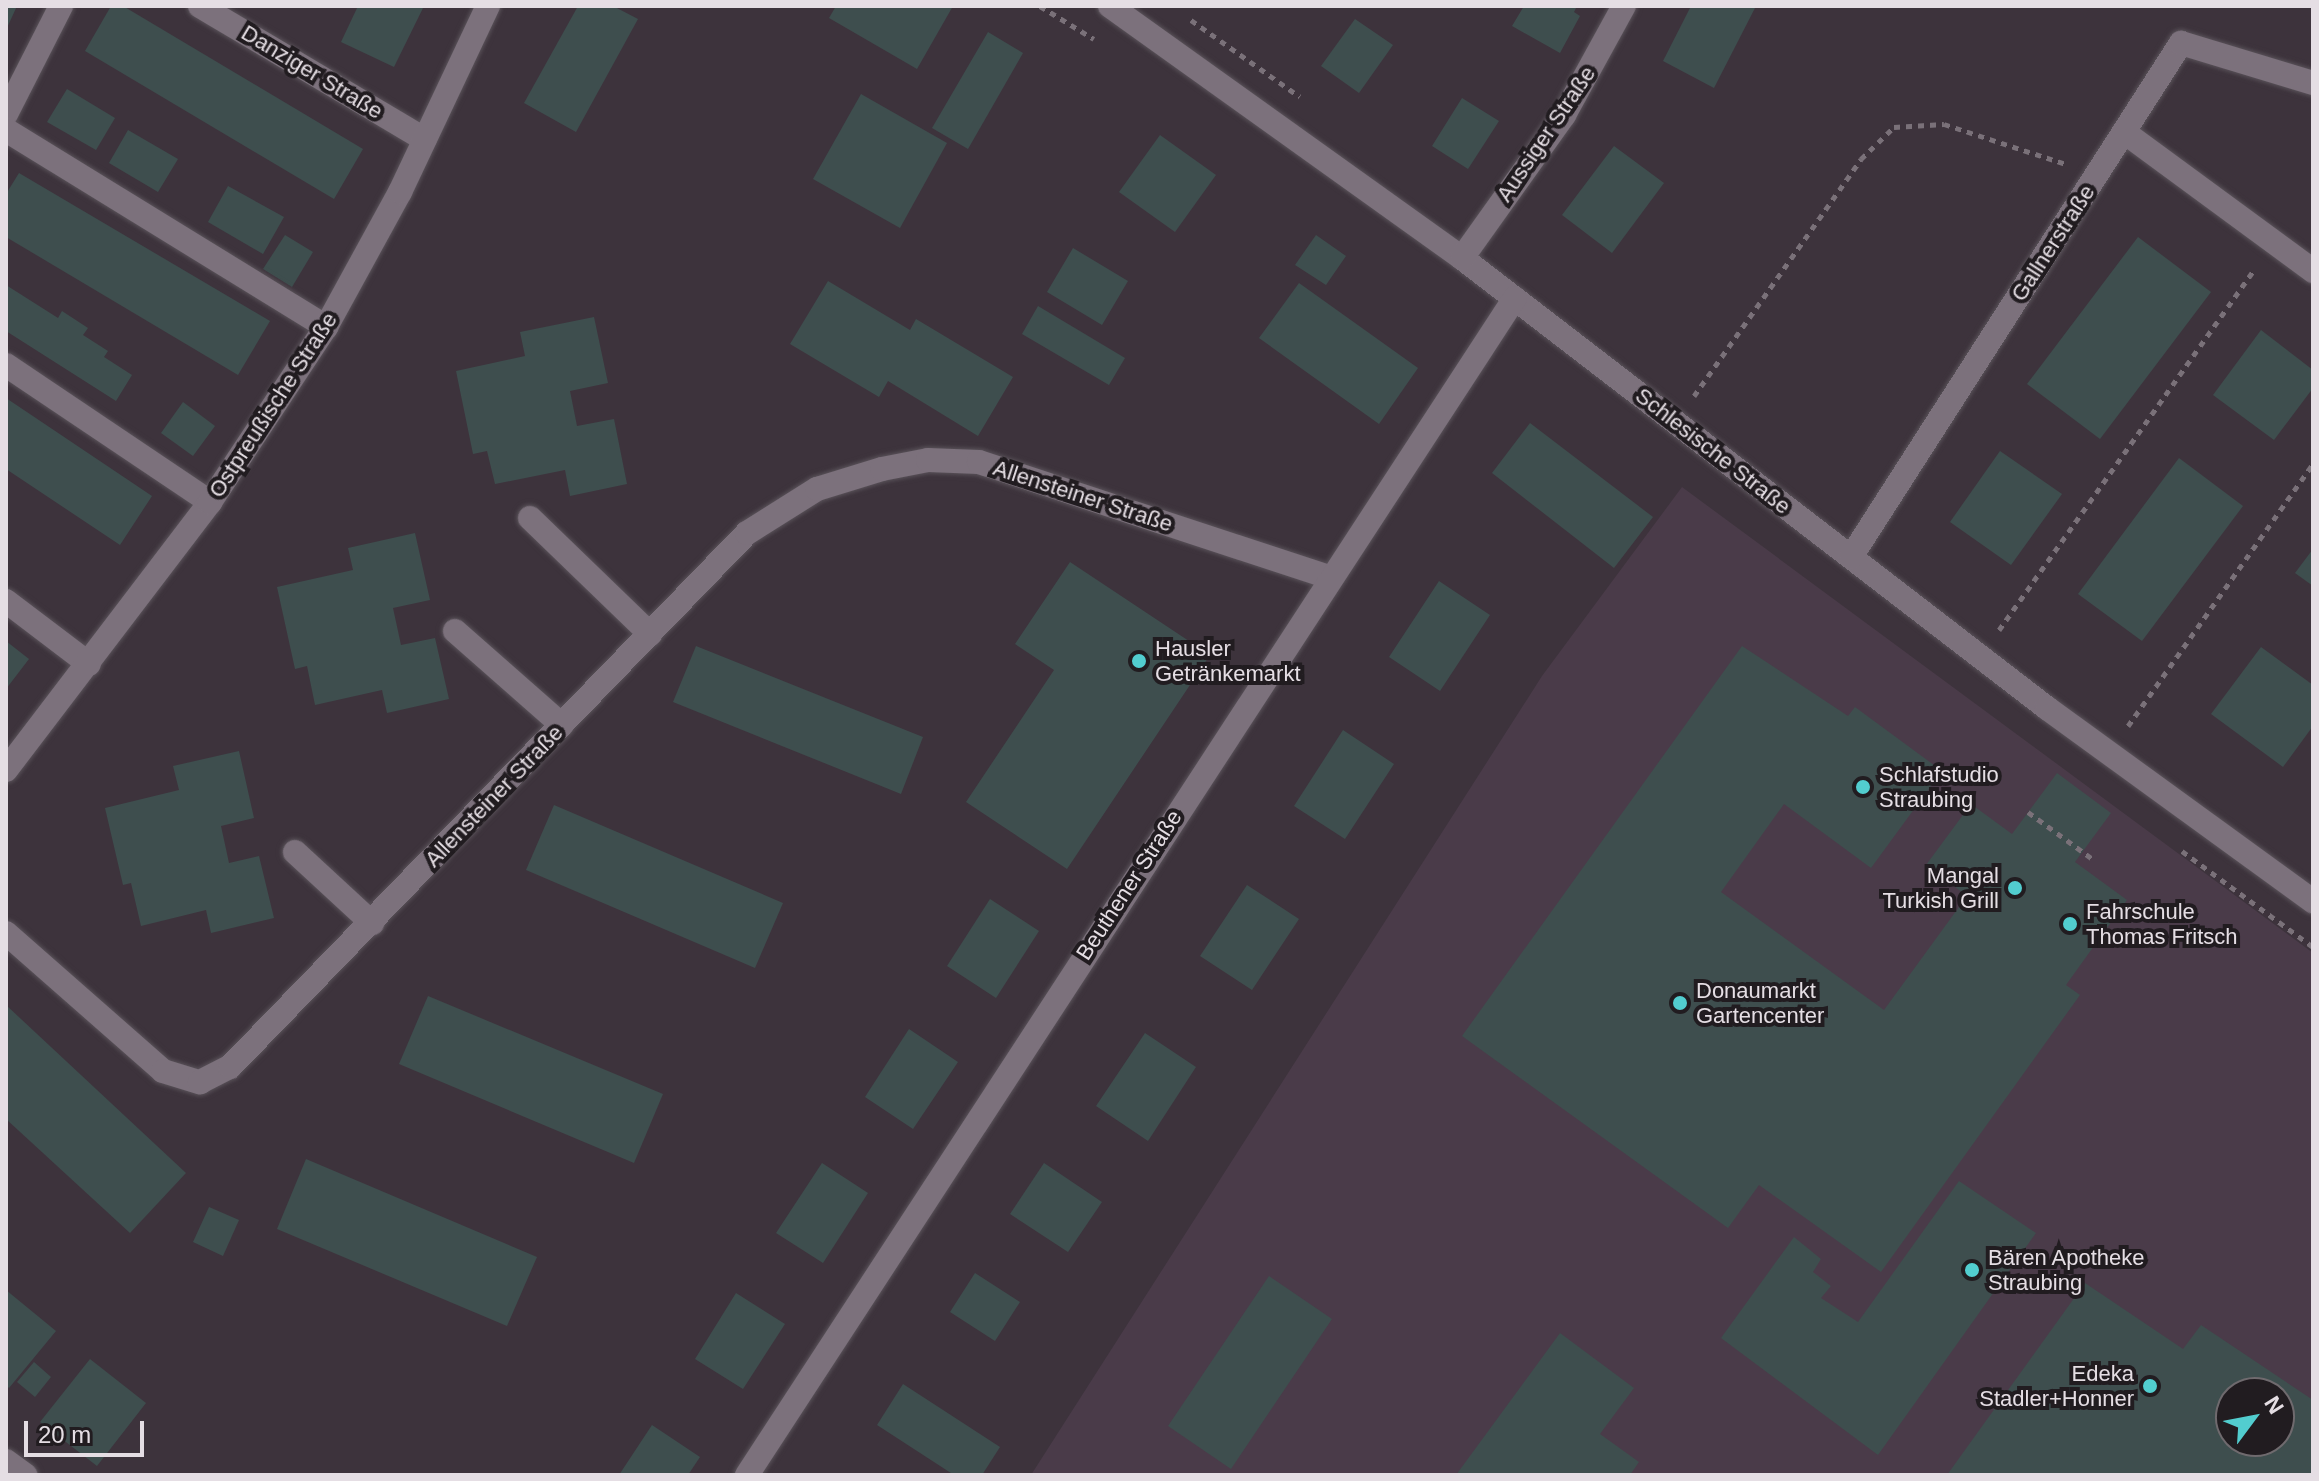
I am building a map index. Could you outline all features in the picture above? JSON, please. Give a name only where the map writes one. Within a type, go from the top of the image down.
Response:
[{"type":"street","points":[[6,114],[61,6]]},
{"type":"street","name":"Danziger Straße","points":[[200,6],[424,139]]},
{"type":"street","name":"Ostpreußische Straße","points":[[6,770],[210,502],[326,327],[424,139],[488,6]]},
{"type":"street","name":"Schlesische Straße","points":[[1110,6],[1462,258],[1851,557],[2313,901]]},
{"type":"street","name":"Aussiger Straße","points":[[1462,258],[1564,115],[1624,6]]},
{"type":"street","name":"Gallnerstraße","points":[[1851,557],[2181,43],[2313,83]]},
{"type":"street","points":[[6,130],[326,327]]},
{"type":"street","points":[[2124,132],[2313,271]]},
{"type":"street","name":"Beuthener Straße","points":[[747,1475],[1329,577],[1515,298]]},
{"type":"street","points":[[6,365],[210,502]]},
{"type":"street","name":"Allensteiner Straße","points":[[6,933],[163,1071],[200,1082],[230,1067],[747,533],[817,489],[928,460],[979,462],[1329,577]]},
{"type":"street","points":[[530,518],[650,634]]},
{"type":"street","points":[[6,601],[89,664]]},
{"type":"street","points":[[455,631],[562,725]]},
{"type":"street","points":[[295,852],[372,923]]},
{"type":"street","points":[[6,1461],[25,1475]]},
{"type":"path","points":[[1694,396],[1861,159],[1894,127],[1944,124],[2097,175]]},
{"type":"path","points":[[1998,631],[2156,415],[2273,242]]},
{"type":"path","points":[[2128,726],[2313,464]]},
{"type":"path","points":[[2028,812],[2094,860]]},
{"type":"shaded area","points":[[1682,487],[2313,953],[2313,1475],[1031,1475],[1542,676]]},
{"type":"building","points":[[6,6],[17,6],[6,30]]},
{"type":"building","points":[[111,6],[123,6],[363,149],[334,199],[85,51]]},
{"type":"building","points":[[358,6],[424,6],[394,67],[341,42]]},
{"type":"building","points":[[578,6],[613,6],[638,19],[576,132],[524,103]]},
{"type":"building","points":[[836,6],[953,6],[917,69],[829,18]]},
{"type":"building","points":[[1524,6],[1577,6],[1574,12],[1580,16],[1560,53],[1512,26]]},
{"type":"building","points":[[1691,6],[1755,8],[1714,88],[1663,61]]},
{"type":"building","points":[[1355,19],[1393,45],[1359,93],[1321,66]]},
{"type":"building","points":[[988,32],[1023,53],[968,149],[932,128]]},
{"type":"building","points":[[67,89],[115,118],[96,150],[47,122]]},
{"type":"building","points":[[861,94],[947,143],[900,228],[813,179]]},
{"type":"building","points":[[1462,98],[1499,121],[1468,169],[1432,146]]},
{"type":"building","points":[[128,130],[178,159],[158,192],[109,163]]},
{"type":"building","points":[[1160,135],[1216,175],[1175,232],[1119,192]]},
{"type":"building","points":[[1614,146],[1664,183],[1612,253],[1562,215]]},
{"type":"building","points":[[19,173],[270,321],[238,375],[6,237],[6,194]]},
{"type":"building","points":[[228,186],[284,217],[263,254],[208,222]]},
{"type":"building","points":[[285,235],[313,252],[292,287],[263,269]]},
{"type":"building","points":[[1316,235],[1346,256],[1326,285],[1295,265]]},
{"type":"building","points":[[2138,237],[2211,292],[2100,439],[2027,384]]},
{"type":"building","points":[[1073,248],[1128,281],[1102,325],[1047,292]]},
{"type":"building","points":[[828,281],[910,330],[916,319],[1013,377],[978,436],[888,381],[879,397],[790,344]]},
{"type":"building","points":[[1299,283],[1418,368],[1379,424],[1259,338]]},
{"type":"building","points":[[6,285],[58,318],[62,311],[88,328],[83,335],[108,351],[104,357],[132,375],[116,401],[6,331]]},
{"type":"building","points":[[1038,306],[1125,358],[1109,385],[1022,334]]},
{"type":"building","points":[[594,317],[608,383],[570,391],[577,426],[614,419],[627,484],[570,496],[565,470],[495,484],[487,451],[473,454],[456,371],[525,356],[520,332]]},
{"type":"building","points":[[2261,330],[2313,370],[2313,388],[2274,440],[2213,395]]},
{"type":"building","points":[[6,398],[152,496],[120,545],[6,469]]},
{"type":"building","points":[[183,402],[215,426],[193,456],[161,433]]},
{"type":"building","points":[[1530,423],[1653,517],[1614,568],[1492,473]]},
{"type":"building","points":[[2000,451],[2062,494],[2011,565],[1950,522]]},
{"type":"building","points":[[2179,458],[2243,506],[2142,641],[2078,594]]},
{"type":"building","points":[[415,533],[430,600],[393,608],[401,645],[435,638],[449,699],[387,713],[382,690],[315,705],[307,666],[295,669],[277,587],[353,570],[348,548]]},
{"type":"building","points":[[2313,549],[2313,586],[2295,573]]},
{"type":"building","points":[[1070,562],[1210,655],[1067,869],[966,802],[1054,670],[1015,644]]},
{"type":"building","points":[[1439,581],[1490,615],[1440,691],[1389,657]]},
{"type":"building","points":[[6,641],[29,659],[6,689]]},
{"type":"building","points":[[696,646],[923,737],[901,794],[673,702]]},
{"type":"building","name":"Donaumarkt Gartencenter","points":[[1742,646],[1848,716],[1855,707],[1942,771],[1871,868],[1784,804],[1721,892],[1884,1010],[1967,896],[1926,865],[1971,804],[2012,834],[2057,773],[2111,813],[2075,862],[2127,900],[2066,985],[2080,995],[1881,1272],[1759,1185],[1728,1228],[1462,1036]]},
{"type":"building","points":[[2261,647],[2313,685],[2313,726],[2283,767],[2211,714]]},
{"type":"building","points":[[1343,730],[1394,764],[1345,839],[1294,806]]},
{"type":"building","points":[[239,751],[254,818],[221,826],[229,863],[259,856],[274,918],[211,933],[206,910],[141,926],[131,883],[123,885],[105,808],[179,790],[173,766]]},
{"type":"building","points":[[554,805],[783,903],[755,968],[526,870]]},
{"type":"building","points":[[1247,885],[1299,919],[1252,990],[1200,956]]},
{"type":"building","points":[[990,899],[1039,931],[996,998],[947,966]]},
{"type":"building","points":[[428,996],[663,1094],[634,1163],[399,1064]]},
{"type":"building","points":[[6,1005],[186,1173],[130,1233],[6,1119]]},
{"type":"building","points":[[909,1029],[958,1062],[913,1129],[865,1097]]},
{"type":"building","points":[[1145,1033],[1196,1067],[1148,1141],[1096,1106]]},
{"type":"building","points":[[306,1159],[537,1257],[507,1326],[277,1229]]},
{"type":"building","points":[[822,1163],[868,1193],[823,1263],[776,1233]]},
{"type":"building","points":[[1044,1163],[1102,1202],[1068,1252],[1010,1214]]},
{"type":"building","points":[[1959,1181],[2036,1233],[1878,1455],[1721,1338],[1794,1237],[1821,1259],[1813,1272],[1831,1286],[1821,1298],[1858,1322]]},
{"type":"building","points":[[209,1207],[239,1220],[223,1256],[193,1242]]},
{"type":"building","points":[[975,1273],[1020,1302],[995,1341],[950,1312]]},
{"type":"building","points":[[1269,1276],[1332,1319],[1231,1469],[1168,1426]]},
{"type":"building","name":"Edeka Stadler+Honner","points":[[2085,1283],[2183,1349],[2201,1325],[2279,1377],[2215,1377],[2215,1457],[2295,1457],[2295,1388],[2313,1400],[2313,1475],[1947,1475]]},
{"type":"building","points":[[6,1290],[56,1331],[9,1388],[6,1385]]},
{"type":"building","points":[[736,1293],[785,1324],[743,1389],[695,1359]]},
{"type":"building","points":[[1560,1333],[1634,1388],[1600,1434],[1639,1462],[1630,1475],[1456,1475]]},
{"type":"building","points":[[90,1359],[146,1403],[97,1466],[40,1422]]},
{"type":"building","points":[[34,1362],[51,1377],[35,1397],[17,1382]]},
{"type":"building","points":[[903,1384],[1000,1447],[982,1475],[954,1475],[877,1425]]},
{"type":"building","points":[[652,1425],[700,1457],[688,1475],[619,1475]]},
{"type":"place","name":"Hausler Getränkemarkt","points":[[1139,661]]},
{"type":"place","name":"Schlafstudio Straubing","points":[[1863,787]]},
{"type":"place","name":"Mangal Turkish Grill","points":[[2015,888]]},
{"type":"place","name":"Fahrschule Thomas Fritsch","points":[[2070,924]]},
{"type":"place","name":"Donaumarkt Gartencenter","points":[[1680,1003]]},
{"type":"place","name":"Bären Apotheke Straubing","points":[[1972,1270]]},
{"type":"place","name":"Edeka Stadler+Honner","points":[[2150,1386]]}]
